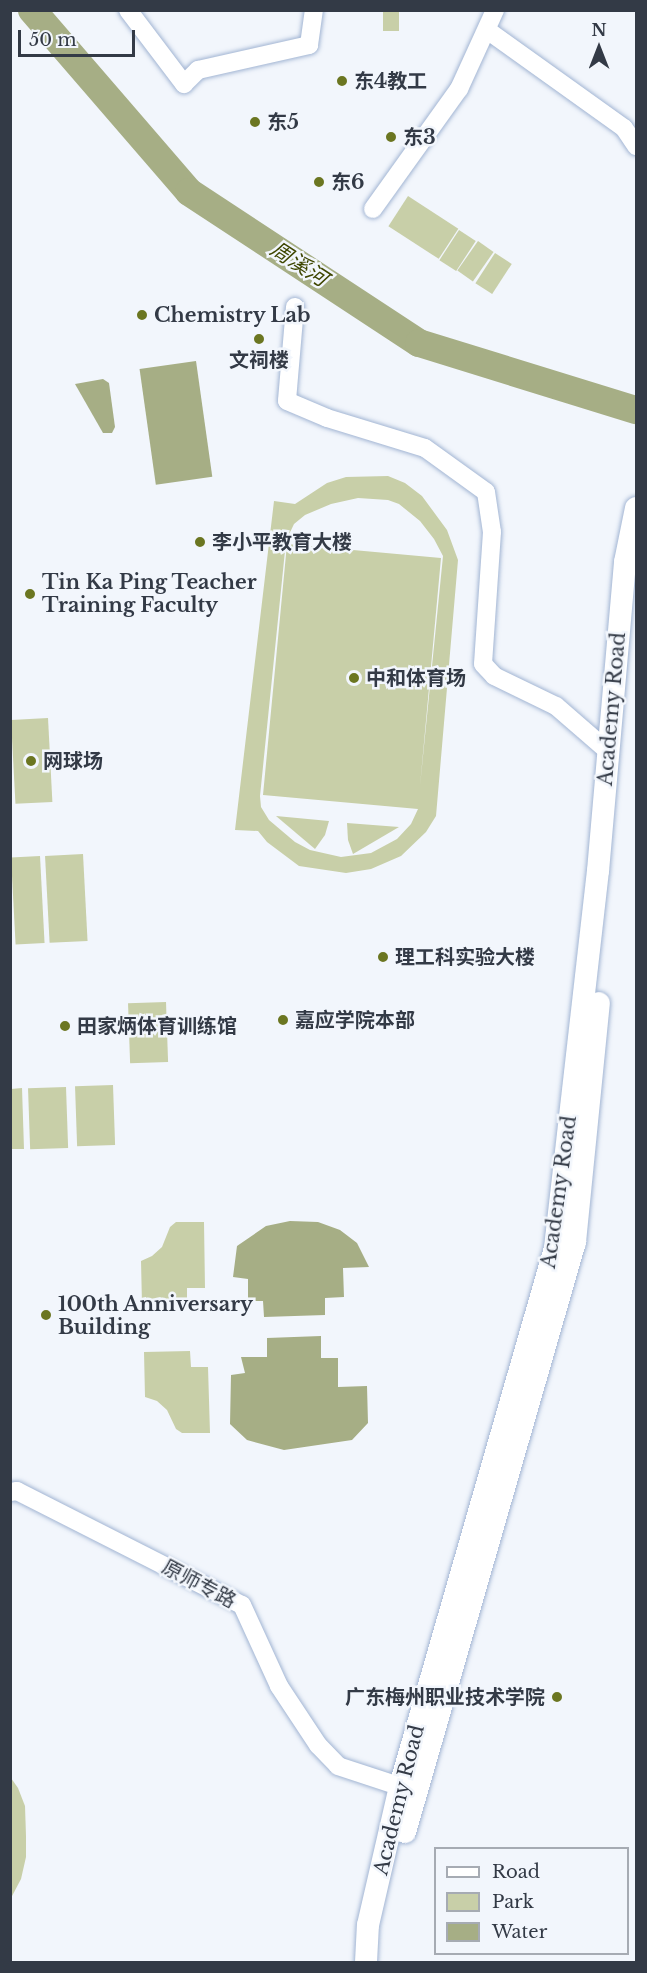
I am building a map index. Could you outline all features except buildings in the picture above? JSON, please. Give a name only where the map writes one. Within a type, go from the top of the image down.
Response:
[{"type":"street","points":[[128,10],[184,84],[198,70],[309,45],[314,10]]},
{"type":"street","points":[[374,209],[459,89],[495,10]]},
{"type":"street","points":[[487,30],[624,128],[636,146]]},
{"type":"street","points":[[296,307],[287,400],[327,418],[425,448],[486,492],[492,532],[483,664],[494,676],[556,706],[609,752]]},
{"type":"street","name":"Academy Road","points":[[377,1962],[379,1925],[408,1789],[555,1248],[598,871],[625,562],[636,508]]},
{"type":"street","name":"Academy Road","points":[[366,1962],[368,1925],[575,1242],[636,606]]},
{"type":"street","name":"原师专路","points":[[10,1492],[16,1491],[242,1605],[279,1686],[318,1745],[338,1766],[408,1789]]},
{"type":"green space","points":[[383,11],[399,11],[399,31],[383,31]]},
{"type":"green space","points":[[408,196],[458,229],[439,259],[388,226]]},
{"type":"green space","points":[[459,230],[476,241],[456,271],[439,260]]},
{"type":"green space","points":[[478,241],[494,252],[473,281],[457,270]]},
{"type":"green space","points":[[495,253],[512,264],[492,294],[475,283]]},
{"type":"green space","points":[[388,476],[405,483],[422,496],[447,530],[458,560],[436,816],[426,832],[401,856],[371,869],[346,873],[299,866],[267,842],[258,831],[235,830],[274,501],[295,504],[327,483],[346,477]],"holes":[[[358,498],[388,500],[399,504],[420,521],[434,539],[443,556],[420,786],[441,558],[287,544],[263,795],[418,809],[411,824],[397,839],[371,853],[341,857],[310,850],[295,842],[269,820],[261,807],[260,796],[286,541],[294,524],[305,515],[331,504]]]},
{"type":"green space","name":"网球场","points":[[48,718],[52,802],[15,804],[11,720]]},
{"type":"green space","points":[[276,816],[329,821],[325,835],[315,849]]},
{"type":"green space","points":[[347,823],[399,827],[353,854],[348,840]]},
{"type":"green space","points":[[83,854],[88,941],[50,943],[45,856]]},
{"type":"green space","points":[[40,856],[45,943],[16,944],[11,858]]},
{"type":"green space","points":[[166,1002],[168,1062],[130,1063],[128,1003]]},
{"type":"green space","points":[[113,1085],[115,1145],[77,1146],[75,1086]]},
{"type":"green space","points":[[66,1087],[68,1148],[30,1149],[28,1088]]},
{"type":"green space","points":[[22,1088],[24,1149],[11,1149],[11,1089]]},
{"type":"green space","points":[[176,1222],[204,1222],[205,1288],[187,1288],[187,1304],[142,1305],[141,1261],[152,1256],[162,1247],[170,1227]]},
{"type":"green space","points":[[190,1351],[191,1367],[208,1367],[210,1433],[182,1433],[176,1429],[167,1410],[157,1401],[145,1397],[144,1352]]},
{"type":"green space","points":[[11,1778],[25,1806],[26,1857],[21,1879],[11,1898]]},
{"type":"water","points":[[196,361],[212,477],[156,485],[140,369]]},
{"type":"water","points":[[103,379],[109,383],[115,427],[112,433],[103,433],[75,384]]},
{"type":"water","points":[[290,1221],[318,1222],[340,1230],[357,1243],[369,1267],[343,1268],[344,1297],[325,1298],[325,1315],[264,1317],[263,1301],[248,1301],[248,1279],[233,1277],[237,1246],[266,1226]]},
{"type":"water","points":[[321,1336],[321,1358],[338,1358],[338,1387],[367,1386],[368,1423],[352,1440],[284,1450],[247,1440],[230,1424],[231,1375],[245,1373],[241,1357],[267,1357],[267,1338]]},
{"type":"waterway","name":"周溪河","points":[[32,10],[189,192],[419,343],[636,410]]},
{"type":"place","name":"东4教工","points":[[342,81]]},
{"type":"place","name":"东5","points":[[255,122]]},
{"type":"place","name":"东3","points":[[391,137]]},
{"type":"place","name":"东6","points":[[319,182]]},
{"type":"place","name":"Chemistry Lab","points":[[142,315]]},
{"type":"place","name":"文祠楼","points":[[259,339]]},
{"type":"place","name":"李小平教育大楼","points":[[200,542]]},
{"type":"place","name":"Tin Ka Ping Teacher Training Faculty","points":[[30,594]]},
{"type":"place","name":"中和体育场","points":[[354,678]]},
{"type":"place","name":"网球场","points":[[31,761]]},
{"type":"place","name":"理工科实验大楼","points":[[383,957]]},
{"type":"place","name":"嘉应学院本部","points":[[283,1020]]},
{"type":"place","name":"田家炳体育训练馆","points":[[65,1026]]},
{"type":"place","name":"100th Anniversary Building","points":[[46,1315]]},
{"type":"place","name":"广东梅州职业技术学院","points":[[557,1697]]}]
